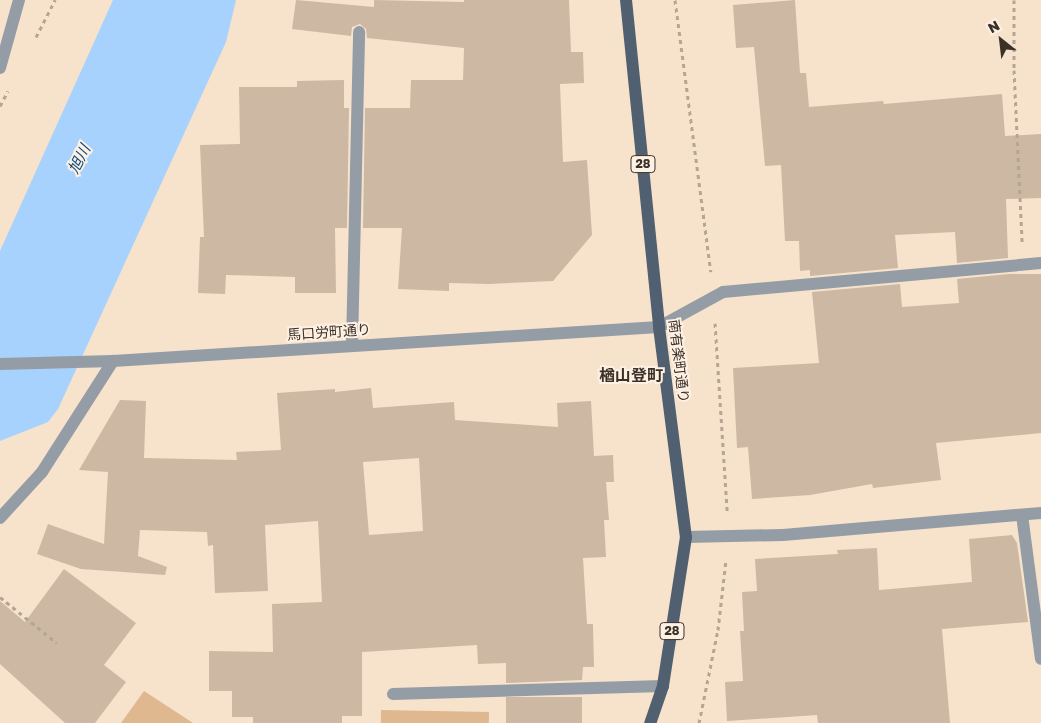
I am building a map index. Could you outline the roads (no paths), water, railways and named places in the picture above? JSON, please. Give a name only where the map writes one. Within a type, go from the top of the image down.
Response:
[{"type":"main road","name":"南有楽町通り","points":[[626,0],[659,327],[686,537],[663,686],[650,723]]},
{"type":"street","points":[[0,68],[19,0]]},
{"type":"street","points":[[352,346],[359,32]]},
{"type":"street","points":[[659,327],[723,292],[1041,264]]},
{"type":"street","name":"馬口労町通り","points":[[0,364],[113,361],[659,327]]},
{"type":"street","points":[[0,518],[42,472],[113,361]]},
{"type":"street","points":[[686,537],[783,535],[1041,513]]},
{"type":"street","points":[[1022,515],[1041,659]]},
{"type":"street","points":[[393,694],[663,686]]},
{"type":"water","name":"旭川","points":[[113,0],[236,0],[226,42],[58,409],[48,422],[0,441],[0,251]]},
{"type":"district","name":"楢山登町","points":[[631,375]]}]
